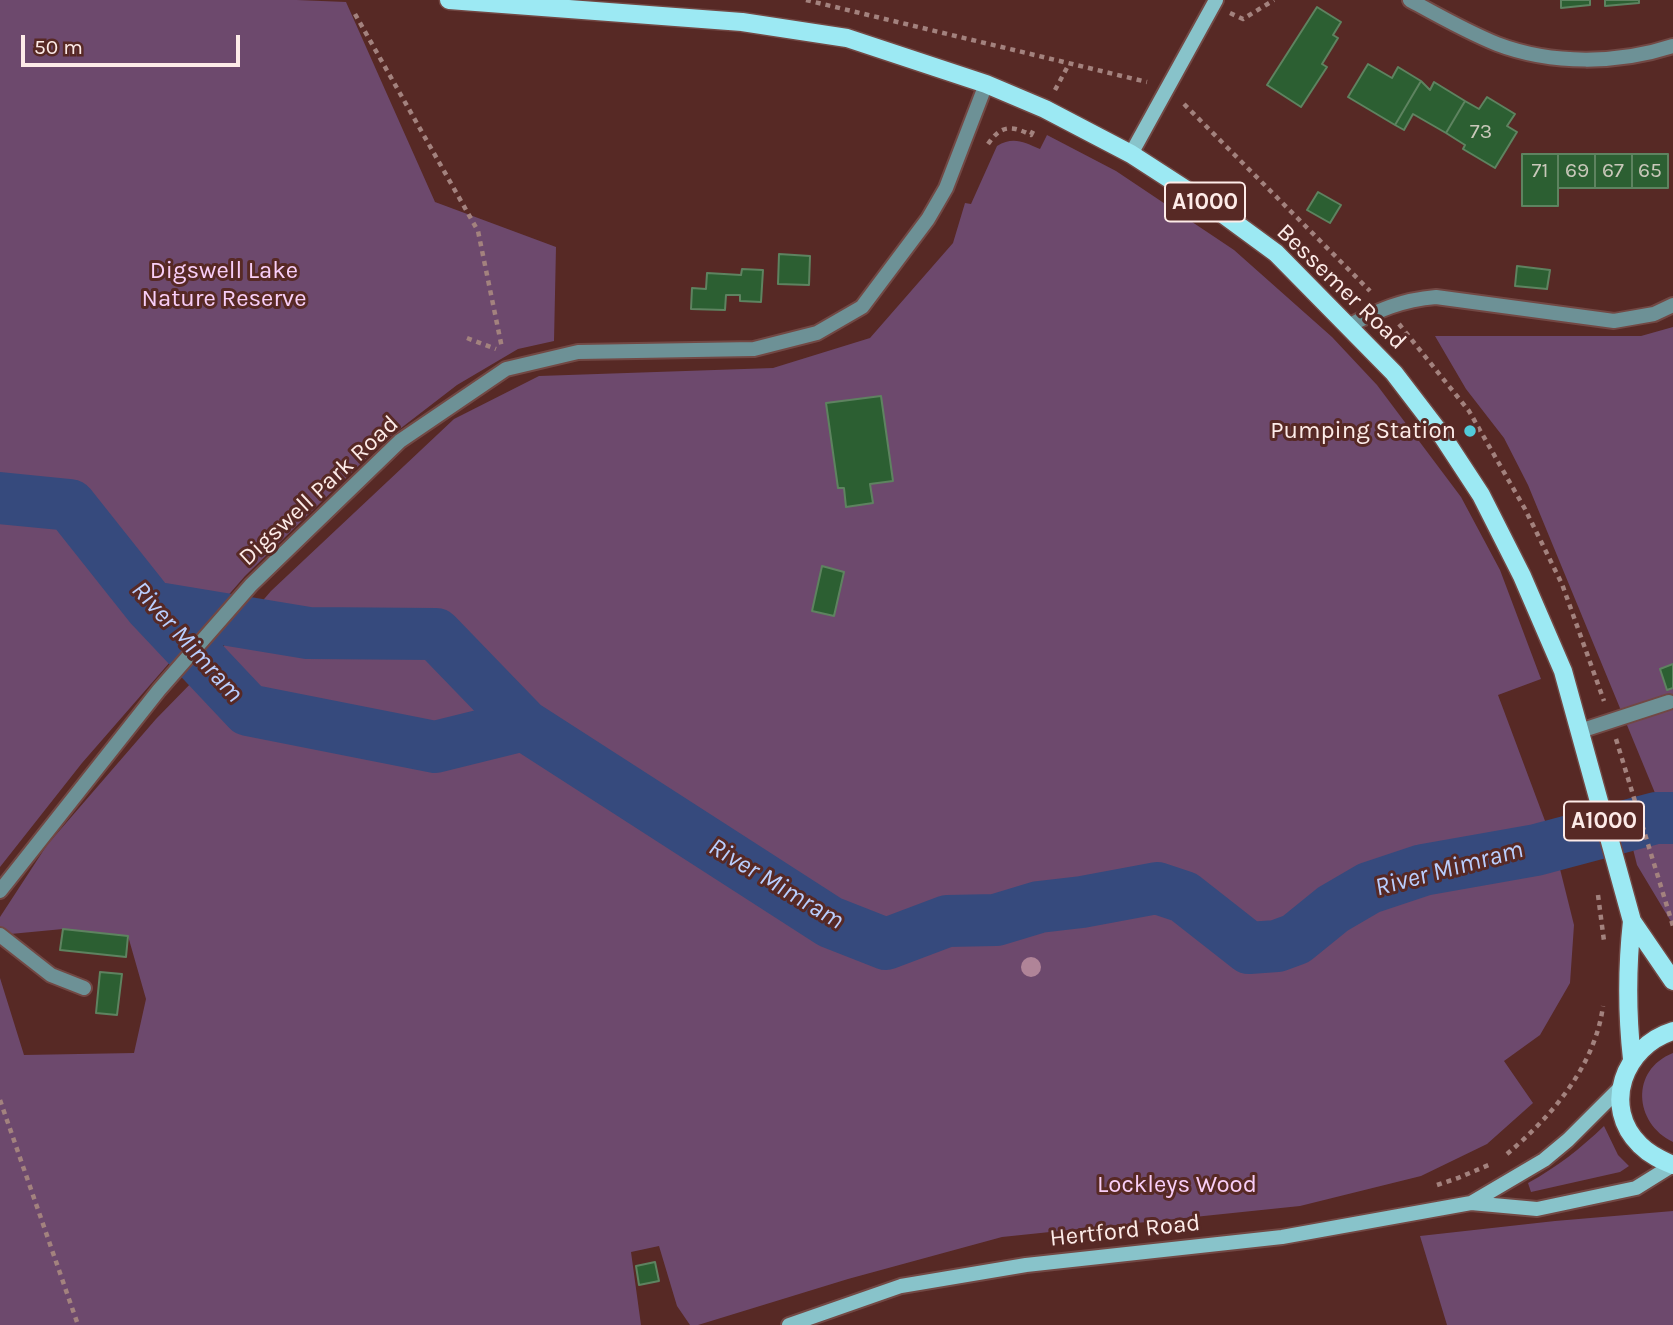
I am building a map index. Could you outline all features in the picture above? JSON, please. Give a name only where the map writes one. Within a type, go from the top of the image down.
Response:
[{"type":"main road","name":"Bessemer Road","points":[[449,0],[742,22],[847,38],[986,84],[1045,109],[1131,154],[1216,209],[1276,253],[1394,373],[1443,438],[1481,495],[1522,576],[1563,671],[1632,921],[1673,981]]},
{"type":"main road","name":"Bessemer Road","points":[[1632,921],[1628,959],[1628,1028],[1632,1059]]},
{"type":"main road","points":[[1673,1031],[1661,1034],[1645,1045],[1632,1059],[1621,1087],[1621,1107],[1627,1127],[1638,1144],[1654,1157],[1673,1165]]},
{"type":"street","points":[[1410,0],[1459,27],[1500,45],[1547,56],[1600,60],[1644,56],[1673,46]]},
{"type":"street","points":[[1131,154],[1215,2]]},
{"type":"street","name":"Digswell Park Road","points":[[0,891],[159,690],[251,585],[400,441],[506,369],[578,352],[754,349],[817,332],[862,307],[928,219],[946,188],[986,84]]},
{"type":"street","points":[[1348,326],[1385,307],[1409,299],[1436,297],[1614,321],[1654,314],[1673,305]]},
{"type":"street","points":[[1580,731],[1669,702]]},
{"type":"street","points":[[0,935],[51,975],[84,988]]},
{"type":"street","name":"Hertford Road","points":[[1471,1203],[1544,1160],[1621,1087]]},
{"type":"street","name":"Hertford Road","points":[[789,1325],[914,1284],[1027,1265],[1282,1237],[1471,1203],[1537,1209],[1636,1188],[1673,1165]]},
{"type":"path","points":[[806,0],[1153,83]]},
{"type":"path","points":[[1215,2],[1243,19],[1274,0]]},
{"type":"path","points":[[355,13],[478,231],[503,352],[467,338]]},
{"type":"path","points":[[987,145],[995,134],[1009,128],[1017,128],[1031,135]]},
{"type":"path","points":[[1618,746],[1673,926]]},
{"type":"path","points":[[1598,895],[1605,951]]},
{"type":"path","points":[[1426,1188],[1458,1178],[1502,1158],[1534,1131],[1582,1068],[1595,1039],[1604,1000]]},
{"type":"path","points":[[0,1100],[78,1325]]},
{"type":"green space","name":"Digswell Lake Nature Reserve","points":[[0,0],[346,2],[435,202],[556,247],[554,341],[518,349],[457,385],[383,442],[245,576],[82,763],[0,867]]},
{"type":"green space","name":"Lockleys Wood","points":[[1047,135],[1116,171],[1234,250],[1332,337],[1377,385],[1461,497],[1500,570],[1541,679],[1498,695],[1554,845],[1574,925],[1570,983],[1540,1035],[1504,1061],[1533,1103],[1487,1144],[1421,1176],[1300,1206],[1002,1237],[848,1279],[698,1325],[690,1325],[677,1306],[659,1246],[631,1252],[641,1325],[0,1325],[0,978],[24,1055],[134,1053],[146,999],[128,936],[63,929],[0,935],[0,917],[47,845],[156,719],[198,676],[271,591],[454,419],[539,376],[773,368],[870,338],[953,243],[965,203],[971,204],[997,146],[1013,141],[1024,142],[1040,149]]},
{"type":"green space","points":[[1673,327],[1673,796],[1655,793],[1528,485],[1504,438],[1466,389],[1435,336],[1641,336]]},
{"type":"green space","points":[[1665,823],[1673,824],[1673,925],[1637,865],[1629,833]]},
{"type":"green space","points":[[1673,1053],[1673,1142],[1650,1122],[1642,1097],[1649,1071]]},
{"type":"green space","points":[[1604,1126],[1618,1155],[1629,1166],[1620,1172],[1531,1192],[1528,1183],[1568,1157]]},
{"type":"green space","points":[[1673,1211],[1673,1325],[1447,1325],[1420,1236],[1555,1221]]},
{"type":"building","points":[[1561,0],[1590,0],[1590,5],[1561,8]]},
{"type":"building","points":[[1605,0],[1639,0],[1639,3],[1605,6]]},
{"type":"building","points":[[1317,7],[1341,22],[1333,35],[1338,38],[1322,64],[1327,67],[1301,107],[1267,85]]},
{"type":"building","points":[[1368,64],[1392,78],[1398,67],[1421,81],[1395,125],[1348,97]]},
{"type":"building","points":[[1421,81],[1430,90],[1434,82],[1465,101],[1446,133],[1413,114],[1404,130],[1395,125]]},
{"type":"building","points":[[1487,97],[1515,114],[1507,126],[1517,132],[1495,168],[1463,149],[1465,145],[1446,133],[1465,101],[1479,109]]},
{"type":"building","points":[[1522,154],[1558,154],[1558,206],[1522,206]]},
{"type":"building","points":[[1558,154],[1595,154],[1595,188],[1558,188]]},
{"type":"building","points":[[1595,154],[1632,154],[1632,188],[1595,188]]},
{"type":"building","points":[[1632,154],[1668,154],[1668,188],[1632,188]]},
{"type":"building","points":[[1318,192],[1341,205],[1330,223],[1307,210]]},
{"type":"building","points":[[779,254],[810,256],[809,285],[778,284]]},
{"type":"building","points":[[1517,266],[1550,270],[1547,289],[1515,286]]},
{"type":"building","points":[[742,269],[763,270],[761,302],[740,301],[740,295],[726,295],[725,310],[691,309],[692,288],[706,289],[707,273],[741,275]]},
{"type":"building","points":[[881,396],[893,481],[870,484],[873,503],[846,507],[844,488],[838,488],[826,403]]},
{"type":"building","points":[[822,566],[844,572],[834,616],[812,611]]},
{"type":"building","points":[[1673,664],[1673,688],[1667,690],[1660,669]]},
{"type":"building","points":[[63,929],[128,936],[126,957],[60,950]]},
{"type":"building","points":[[100,972],[122,974],[117,1015],[96,1013]]},
{"type":"building","points":[[655,1262],[659,1281],[639,1285],[636,1266]]},
{"type":"waterway","name":"River Mimram","points":[[0,498],[70,505],[151,607],[248,710],[435,747],[524,725],[830,922],[886,944],[947,921],[996,920],[1039,907],[1157,888],[1184,897],[1249,948],[1277,946],[1296,939],[1333,909],[1369,888],[1423,870],[1536,850],[1656,818],[1673,818]]},
{"type":"waterway","points":[[151,607],[308,633],[436,634],[524,725]]},
{"type":"place","name":"Pumping Station","points":[[1470,431]]}]
